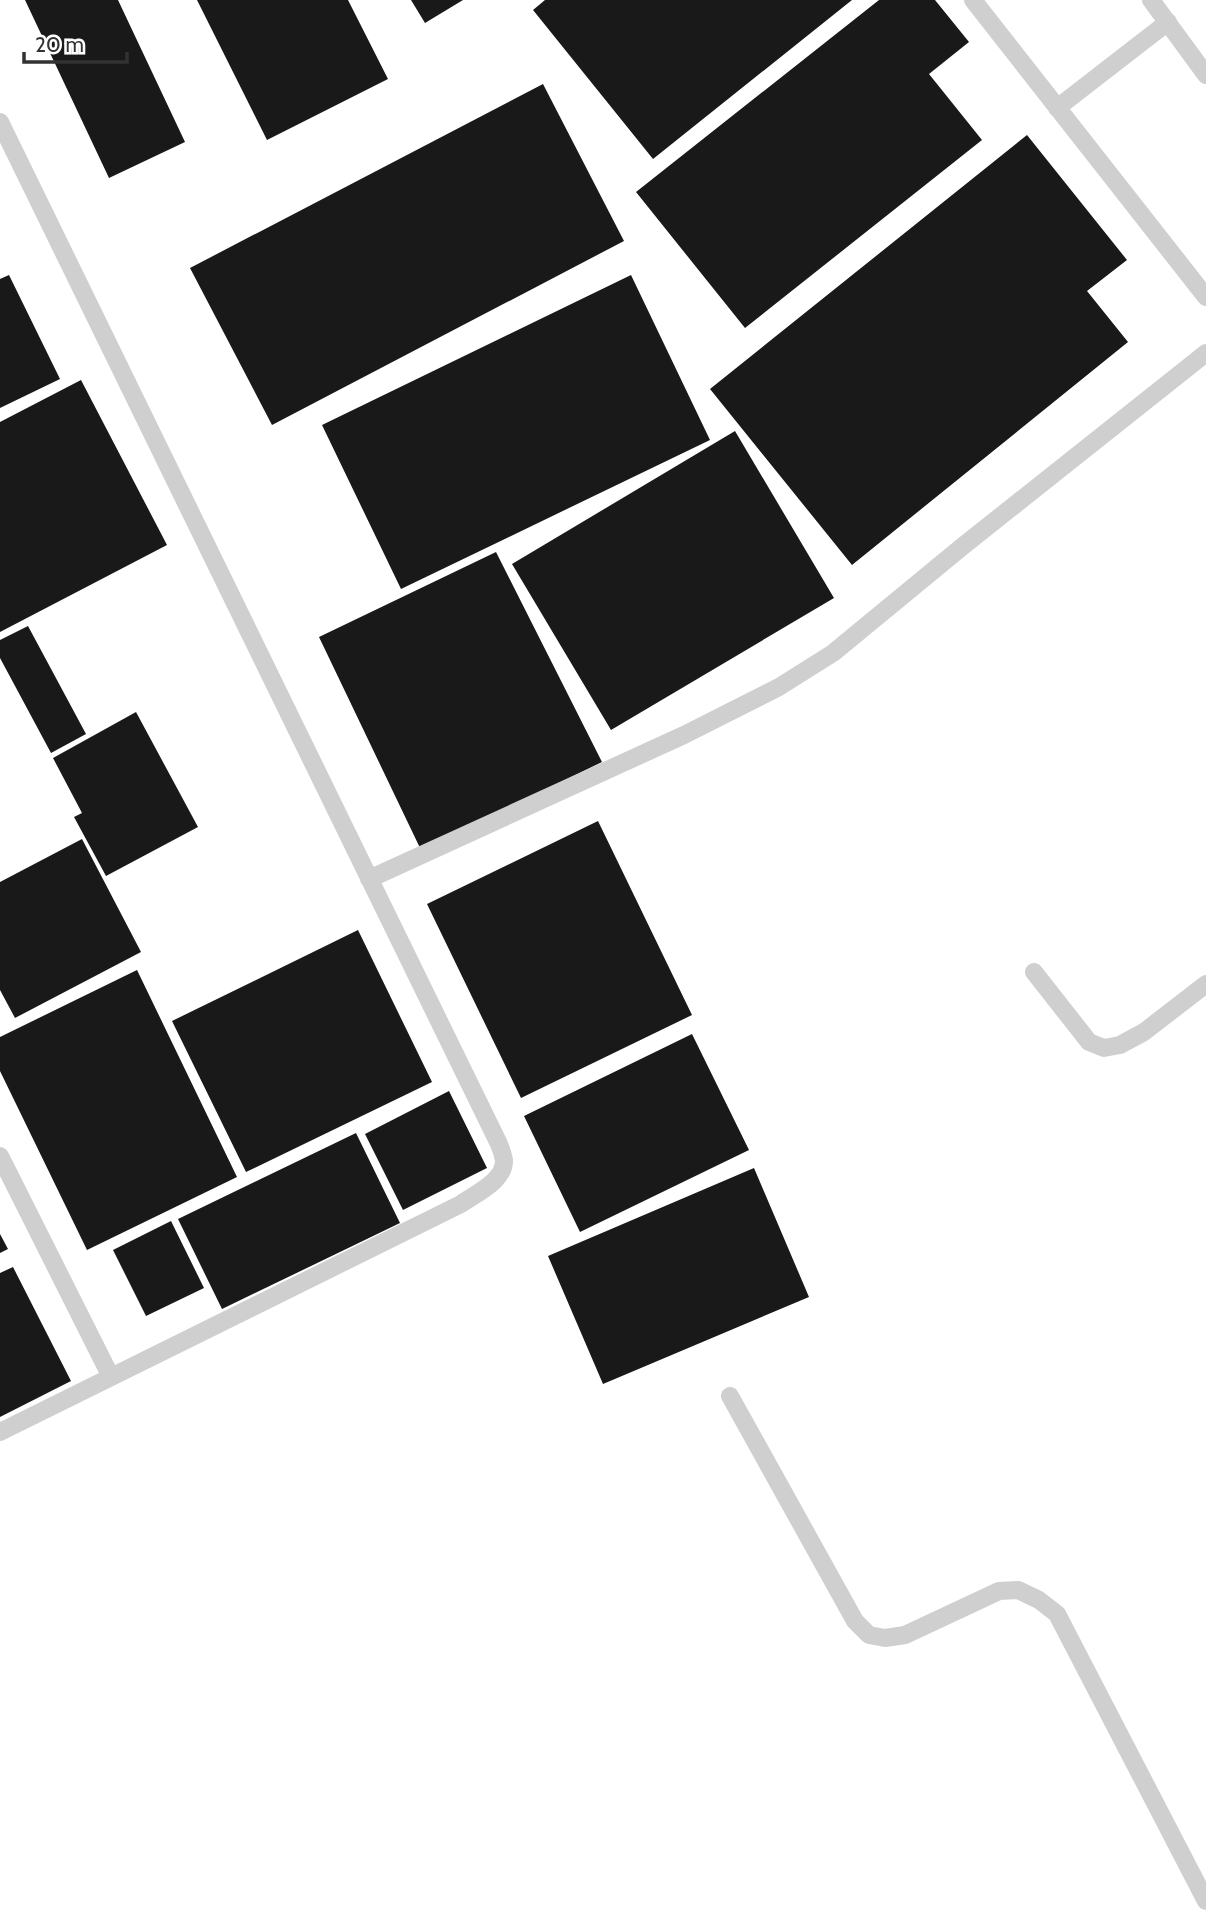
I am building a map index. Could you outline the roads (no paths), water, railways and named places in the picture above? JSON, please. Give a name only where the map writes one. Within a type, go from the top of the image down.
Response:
[{"type":"lane","points":[[973,0],[1206,297]]},
{"type":"lane","points":[[1152,0],[1206,75]]},
{"type":"lane","points":[[1058,108],[1168,22]]},
{"type":"lane","points":[[0,122],[499,1143],[504,1162],[501,1174],[461,1204],[0,1432]]},
{"type":"lane","points":[[369,879],[684,735],[779,687],[833,653],[1206,353]]},
{"type":"lane","points":[[1034,972],[1090,1042],[1104,1048],[1120,1045],[1144,1032],[1206,984]]},
{"type":"lane","points":[[0,1156],[111,1377]]},
{"type":"lane","points":[[730,1396],[855,1621],[869,1635],[885,1638],[905,1635],[999,1591],[1018,1590],[1039,1600],[1057,1614],[1206,1901]]}]
